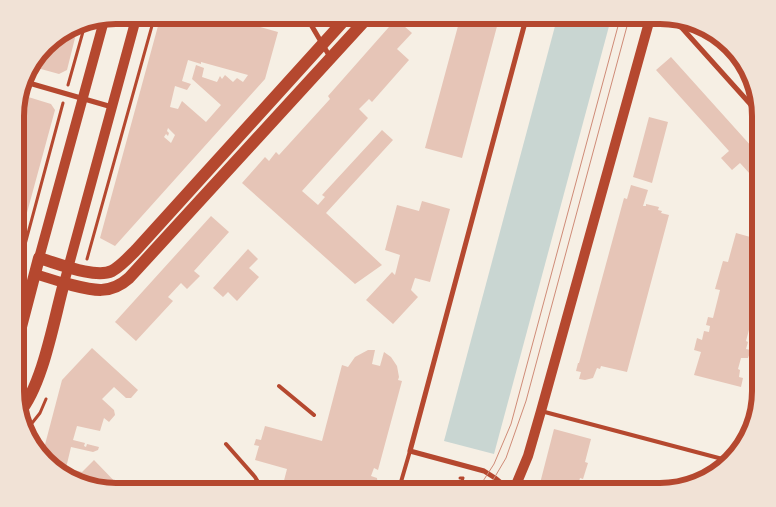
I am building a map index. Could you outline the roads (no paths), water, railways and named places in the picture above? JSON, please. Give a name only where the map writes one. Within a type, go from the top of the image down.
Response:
[{"type":"main road","points":[[25,404],[40,372],[135,24]]},
{"type":"main road","points":[[40,258],[102,274],[112,271],[122,264],[342,24]]},
{"type":"main road","points":[[35,274],[93,290],[104,290],[119,286],[129,278],[362,24]]},
{"type":"main road","points":[[516,483],[528,456],[542,410],[648,24]]},
{"type":"main road","points":[[24,316],[103,25]]},
{"type":"street","points":[[311,24],[331,58]]},
{"type":"street","points":[[502,483],[484,471],[410,451],[525,24]]},
{"type":"street","points":[[680,26],[751,105]]},
{"type":"street","points":[[30,83],[112,107]]},
{"type":"lane","points":[[279,386],[314,415]]},
{"type":"lane","points":[[542,410],[722,459]]},
{"type":"lane","points":[[226,444],[259,483]]},
{"type":"lane","points":[[401,483],[410,451]]},
{"type":"tram line","points":[[482,483],[494,464],[511,424],[619,24]]},
{"type":"tram line","points":[[491,483],[506,458],[526,401],[628,24]]}]
